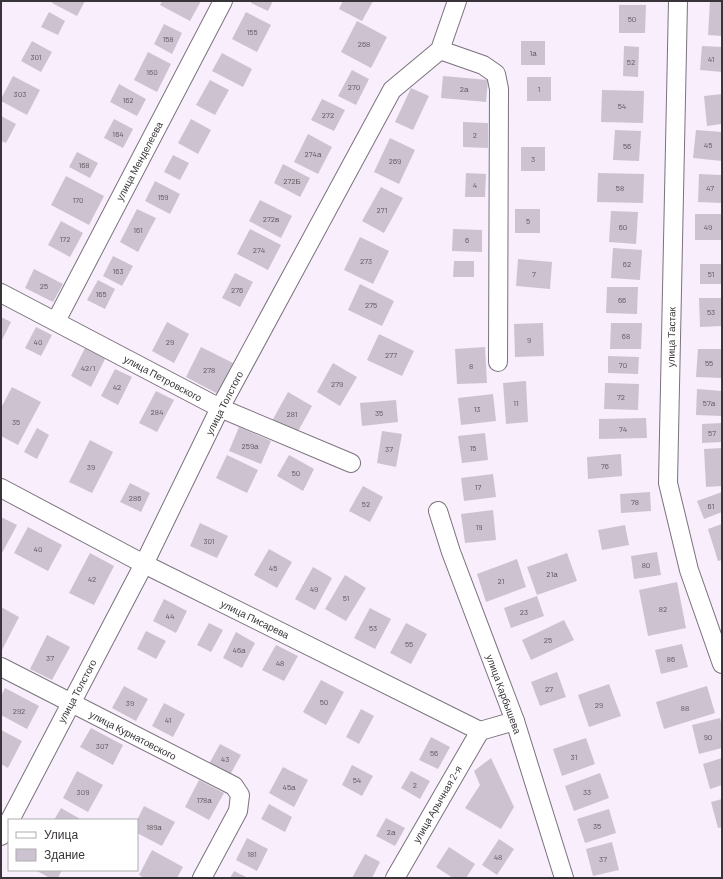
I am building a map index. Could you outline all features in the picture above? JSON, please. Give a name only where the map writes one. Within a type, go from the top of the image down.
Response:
[{"type":"street","name":"улица Менделеева","points":[[56,321],[223,1]]},
{"type":"street","points":[[457,1],[440,50],[483,65],[496,74],[499,89],[498,362]]},
{"type":"street","name":"улица Тастак","points":[[678,1],[668,483],[689,570],[722,664]]},
{"type":"street","name":"улица Толстого","points":[[10,819],[144,564],[220,408],[392,90],[440,50]]},
{"type":"street","name":"улица Петровского","points":[[1,293],[220,408],[351,463]]},
{"type":"street","name":"улица Писарева","points":[[1,488],[144,564],[480,731]]},
{"type":"street","name":"улица Карбышева","points":[[438,511],[451,552],[514,721],[564,878]]},
{"type":"street","name":"улица Курнатовского","points":[[1,667],[234,786],[240,795],[238,811],[202,878]]},
{"type":"street","points":[[480,731],[514,721]]},
{"type":"street","name":"улица Арычная 2-я","points":[[403,876],[480,731]]},
{"type":"street","name":"улица Толстого","points":[[1,836],[8,822]]},
{"type":"building","points":[[53,1],[85,1],[77,16],[52,3]]},
{"type":"building","points":[[162,1],[201,1],[190,21],[160,5]]},
{"type":"building","points":[[252,1],[273,1],[268,11],[251,3]]},
{"type":"building","points":[[343,1],[373,1],[362,21],[339,9]]},
{"type":"building","points":[[710,1],[722,1],[722,36],[708,35]]},
{"type":"building","points":[[619,5],[646,5],[645,33],[619,33]]},
{"type":"building","points":[[49,12],[65,21],[58,35],[41,27]]},
{"type":"building","points":[[246,12],[271,25],[257,52],[232,39]]},
{"type":"building","points":[[357,21],[387,37],[371,68],[341,52]]},
{"type":"building","points":[[164,24],[182,33],[172,54],[154,44]]},
{"type":"building","points":[[32,41],[52,52],[41,72],[21,61]]},
{"type":"building","points":[[521,41],[545,41],[545,65],[521,65]]},
{"type":"building","points":[[624,46],[639,47],[638,77],[623,76]]},
{"type":"building","points":[[702,46],[722,47],[722,72],[700,70]]},
{"type":"building","points":[[148,52],[171,64],[157,92],[134,80]]},
{"type":"building","points":[[222,53],[252,69],[243,87],[212,71]]},
{"type":"building","points":[[352,70],[369,79],[356,105],[338,96]]},
{"type":"building","points":[[13,76],[40,90],[27,115],[1,101]]},
{"type":"building","points":[[443,76],[488,80],[486,102],[441,98]]},
{"type":"building","points":[[527,77],[551,77],[551,101],[527,101]]},
{"type":"building","points":[[210,80],[229,90],[215,115],[196,105]]},
{"type":"building","points":[[119,84],[146,99],[137,116],[110,102]]},
{"type":"building","points":[[411,88],[429,96],[413,130],[395,122]]},
{"type":"building","points":[[602,90],[644,91],[643,123],[601,122]]},
{"type":"building","points":[[722,94],[722,124],[707,126],[704,96]]},
{"type":"building","points":[[322,99],[345,110],[334,131],[311,120]]},
{"type":"building","points":[[1,116],[16,124],[6,143],[1,141]]},
{"type":"building","points":[[114,119],[133,129],[123,148],[104,138]]},
{"type":"building","points":[[191,119],[211,130],[198,154],[178,143]]},
{"type":"building","points":[[463,122],[488,123],[488,148],[463,147]]},
{"type":"building","points":[[615,130],[641,131],[639,161],[613,160]]},
{"type":"building","points":[[696,130],[722,132],[722,161],[693,158]]},
{"type":"building","points":[[308,134],[332,147],[318,174],[294,162]]},
{"type":"building","points":[[390,138],[415,150],[399,184],[374,172]]},
{"type":"building","points":[[521,147],[545,147],[545,171],[521,171]]},
{"type":"building","points":[[77,152],[98,163],[90,178],[69,167]]},
{"type":"building","points":[[173,155],[189,163],[180,180],[164,172]]},
{"type":"building","points":[[283,164],[310,178],[300,197],[274,183]]},
{"type":"building","points":[[466,173],[486,174],[485,197],[465,197]]},
{"type":"building","points":[[598,173],[644,174],[643,203],[597,202]]},
{"type":"building","points":[[699,174],[722,175],[722,203],[698,202]]},
{"type":"building","points":[[66,176],[104,196],[89,225],[51,205]]},
{"type":"building","points":[[155,181],[180,194],[170,214],[145,201]]},
{"type":"building","points":[[381,187],[403,198],[384,233],[362,221]]},
{"type":"building","points":[[260,200],[292,216],[281,238],[249,221]]},
{"type":"building","points":[[137,209],[156,218],[138,252],[120,242]]},
{"type":"building","points":[[515,209],[540,209],[540,233],[515,233]]},
{"type":"building","points":[[611,211],[638,212],[636,244],[609,242]]},
{"type":"building","points":[[695,214],[722,214],[722,240],[695,240]]},
{"type":"building","points":[[61,221],[83,233],[70,257],[48,245]]},
{"type":"building","points":[[250,229],[281,245],[268,270],[237,254]]},
{"type":"building","points":[[453,229],[482,230],[482,252],[452,251]]},
{"type":"building","points":[[360,237],[389,251],[373,284],[344,270]]},
{"type":"building","points":[[613,248],[642,250],[640,280],[611,278]]},
{"type":"building","points":[[113,256],[133,266],[122,286],[103,276]]},
{"type":"building","points":[[518,259],[552,262],[550,289],[516,286]]},
{"type":"building","points":[[454,261],[474,261],[474,277],[453,277]]},
{"type":"building","points":[[700,264],[722,264],[722,284],[700,284]]},
{"type":"building","points":[[34,269],[63,284],[53,302],[25,288]]},
{"type":"building","points":[[235,273],[253,282],[240,307],[222,298]]},
{"type":"building","points":[[98,280],[115,289],[105,309],[87,300]]},
{"type":"building","points":[[360,284],[394,301],[382,326],[348,310]]},
{"type":"building","points":[[607,287],[638,287],[637,314],[606,313]]},
{"type":"building","points":[[699,298],[722,298],[722,326],[700,327]]},
{"type":"building","points":[[1,317],[11,322],[1,342]]},
{"type":"building","points":[[167,322],[189,334],[174,363],[152,351]]},
{"type":"building","points":[[543,323],[544,356],[515,357],[514,324]]},
{"type":"building","points":[[611,323],[642,323],[641,349],[610,349]]},
{"type":"building","points":[[36,327],[52,335],[41,356],[25,348]]},
{"type":"building","points":[[379,334],[414,351],[402,376],[367,360]]},
{"type":"building","points":[[201,347],[233,363],[218,394],[186,377]]},
{"type":"building","points":[[485,347],[487,383],[457,384],[455,349]]},
{"type":"building","points":[[85,348],[105,359],[91,387],[71,376]]},
{"type":"building","points":[[698,349],[722,349],[722,378],[696,377]]},
{"type":"building","points":[[608,356],[639,357],[638,374],[608,373]]},
{"type":"building","points":[[333,363],[357,377],[340,406],[317,392]]},
{"type":"building","points":[[115,369],[132,377],[118,405],[101,396]]},
{"type":"building","points":[[526,381],[528,422],[506,424],[503,383]]},
{"type":"building","points":[[605,383],[639,384],[638,410],[604,409]]},
{"type":"building","points":[[12,387],[41,402],[18,445],[1,436],[1,408]]},
{"type":"building","points":[[697,389],[722,391],[722,416],[696,415]]},
{"type":"building","points":[[156,391],[174,400],[157,432],[139,423]]},
{"type":"building","points":[[288,392],[312,406],[296,435],[272,421]]},
{"type":"building","points":[[493,394],[496,421],[461,425],[458,398]]},
{"type":"building","points":[[396,400],[398,422],[362,426],[360,403]]},
{"type":"building","points":[[646,418],[647,438],[599,439],[599,419]]},
{"type":"building","points":[[722,423],[722,442],[702,443],[702,424]]},
{"type":"building","points":[[239,427],[271,441],[261,464],[229,451]]},
{"type":"building","points":[[37,428],[49,435],[37,459],[24,452]]},
{"type":"building","points":[[382,431],[402,434],[396,467],[377,463]]},
{"type":"building","points":[[485,433],[488,460],[462,463],[458,436]]},
{"type":"building","points":[[90,440],[113,452],[92,493],[69,482]]},
{"type":"building","points":[[722,448],[722,486],[706,487],[704,449]]},
{"type":"building","points":[[621,454],[622,476],[588,479],[587,457]]},
{"type":"building","points":[[227,455],[258,470],[247,493],[216,478]]},
{"type":"building","points":[[289,455],[314,469],[303,491],[277,476]]},
{"type":"building","points":[[493,474],[496,497],[464,501],[461,478]]},
{"type":"building","points":[[130,483],[150,493],[141,512],[120,502]]},
{"type":"building","points":[[363,486],[383,497],[370,522],[349,511]]},
{"type":"building","points":[[650,492],[651,511],[621,513],[620,494]]},
{"type":"building","points":[[722,492],[722,512],[704,519],[697,501]]},
{"type":"building","points":[[493,510],[496,540],[465,543],[461,514]]},
{"type":"building","points":[[1,517],[17,525],[1,555]]},
{"type":"building","points":[[200,523],[228,536],[217,558],[190,546]]},
{"type":"building","points":[[722,524],[722,560],[718,561],[708,529]]},
{"type":"building","points":[[625,525],[629,545],[602,550],[598,530]]},
{"type":"building","points":[[28,527],[62,545],[48,571],[14,553]]},
{"type":"building","points":[[269,549],[292,562],[277,588],[254,575]]},
{"type":"building","points":[[657,552],[661,575],[634,579],[631,556]]},
{"type":"building","points":[[90,553],[114,566],[94,605],[69,593]]},
{"type":"building","points":[[567,553],[577,581],[537,595],[527,567]]},
{"type":"building","points":[[517,559],[526,587],[486,602],[477,574]]},
{"type":"building","points":[[313,567],[332,578],[315,610],[295,599]]},
{"type":"building","points":[[345,575],[366,588],[346,621],[325,609]]},
{"type":"building","points":[[677,582],[686,628],[648,636],[639,590]]},
{"type":"building","points":[[537,596],[544,616],[511,628],[504,608]]},
{"type":"building","points":[[164,599],[187,611],[176,633],[153,621]]},
{"type":"building","points":[[1,607],[19,617],[1,652]]},
{"type":"building","points":[[370,608],[391,619],[375,649],[354,638]]},
{"type":"building","points":[[564,620],[574,640],[531,660],[522,640]]},
{"type":"building","points":[[209,623],[223,630],[211,652],[197,645]]},
{"type":"building","points":[[406,623],[427,634],[411,664],[390,653]]},
{"type":"building","points":[[146,631],[166,641],[156,659],[137,649]]},
{"type":"building","points":[[236,632],[255,643],[242,668],[223,658]]},
{"type":"building","points":[[47,635],[70,647],[52,680],[30,669]]},
{"type":"building","points":[[682,644],[688,667],[661,674],[655,650]]},
{"type":"building","points":[[276,645],[298,656],[284,681],[262,670]]},
{"type":"building","points":[[557,672],[566,697],[540,706],[531,682]]},
{"type":"building","points":[[321,680],[344,692],[326,725],[303,712]]},
{"type":"building","points":[[609,684],[621,716],[589,727],[578,695]]},
{"type":"building","points":[[124,686],[148,699],[136,721],[112,708]]},
{"type":"building","points":[[707,686],[715,713],[664,729],[656,702]]},
{"type":"building","points":[[5,688],[39,706],[27,729],[1,715],[1,696]]},
{"type":"building","points":[[164,703],[185,714],[173,737],[152,726]]},
{"type":"building","points":[[361,709],[374,716],[359,744],[346,737]]},
{"type":"building","points":[[720,718],[722,726],[722,748],[699,754],[692,725]]},
{"type":"building","points":[[91,728],[123,745],[113,765],[80,747]]},
{"type":"building","points":[[1,730],[22,741],[8,768],[1,764]]},
{"type":"building","points":[[431,737],[450,747],[438,769],[419,760]]},
{"type":"building","points":[[586,738],[595,764],[562,776],[553,749]]},
{"type":"building","points":[[220,744],[241,755],[230,775],[209,764]]},
{"type":"building","points":[[491,758],[514,807],[501,829],[465,808],[480,785],[474,771]]},
{"type":"building","points":[[722,758],[722,785],[710,789],[703,764]]},
{"type":"building","points":[[352,765],[373,776],[362,796],[342,785]]},
{"type":"building","points":[[283,767],[308,780],[294,807],[269,793]]},
{"type":"building","points":[[77,771],[103,785],[88,812],[63,798]]},
{"type":"building","points":[[411,771],[430,781],[420,799],[401,788]]},
{"type":"building","points":[[600,773],[609,798],[574,811],[565,786]]},
{"type":"building","points":[[199,780],[224,793],[209,820],[185,807]]},
{"type":"building","points":[[722,799],[722,827],[718,828],[711,802]]},
{"type":"building","points":[[269,804],[292,817],[285,832],[261,819]]},
{"type":"building","points":[[144,806],[175,822],[162,846],[138,834],[138,819]]},
{"type":"building","points":[[61,808],[80,819],[55,819]]},
{"type":"building","points":[[609,809],[616,833],[585,843],[577,819]]},
{"type":"building","points":[[386,818],[405,828],[395,846],[376,836]]},
{"type":"building","points":[[247,838],[268,849],[257,871],[236,860]]},
{"type":"building","points":[[499,839],[514,849],[497,875],[482,865]]},
{"type":"building","points":[[612,842],[619,870],[593,876],[586,849]]},
{"type":"building","points":[[449,847],[475,864],[466,878],[453,878],[436,867]]},
{"type":"building","points":[[152,850],[183,867],[177,878],[144,878],[139,875]]},
{"type":"building","points":[[365,854],[380,862],[372,878],[352,878]]},
{"type":"building","points":[[37,871],[62,871],[58,878],[50,878]]},
{"type":"building","points":[[234,871],[248,878],[230,878]]}]
